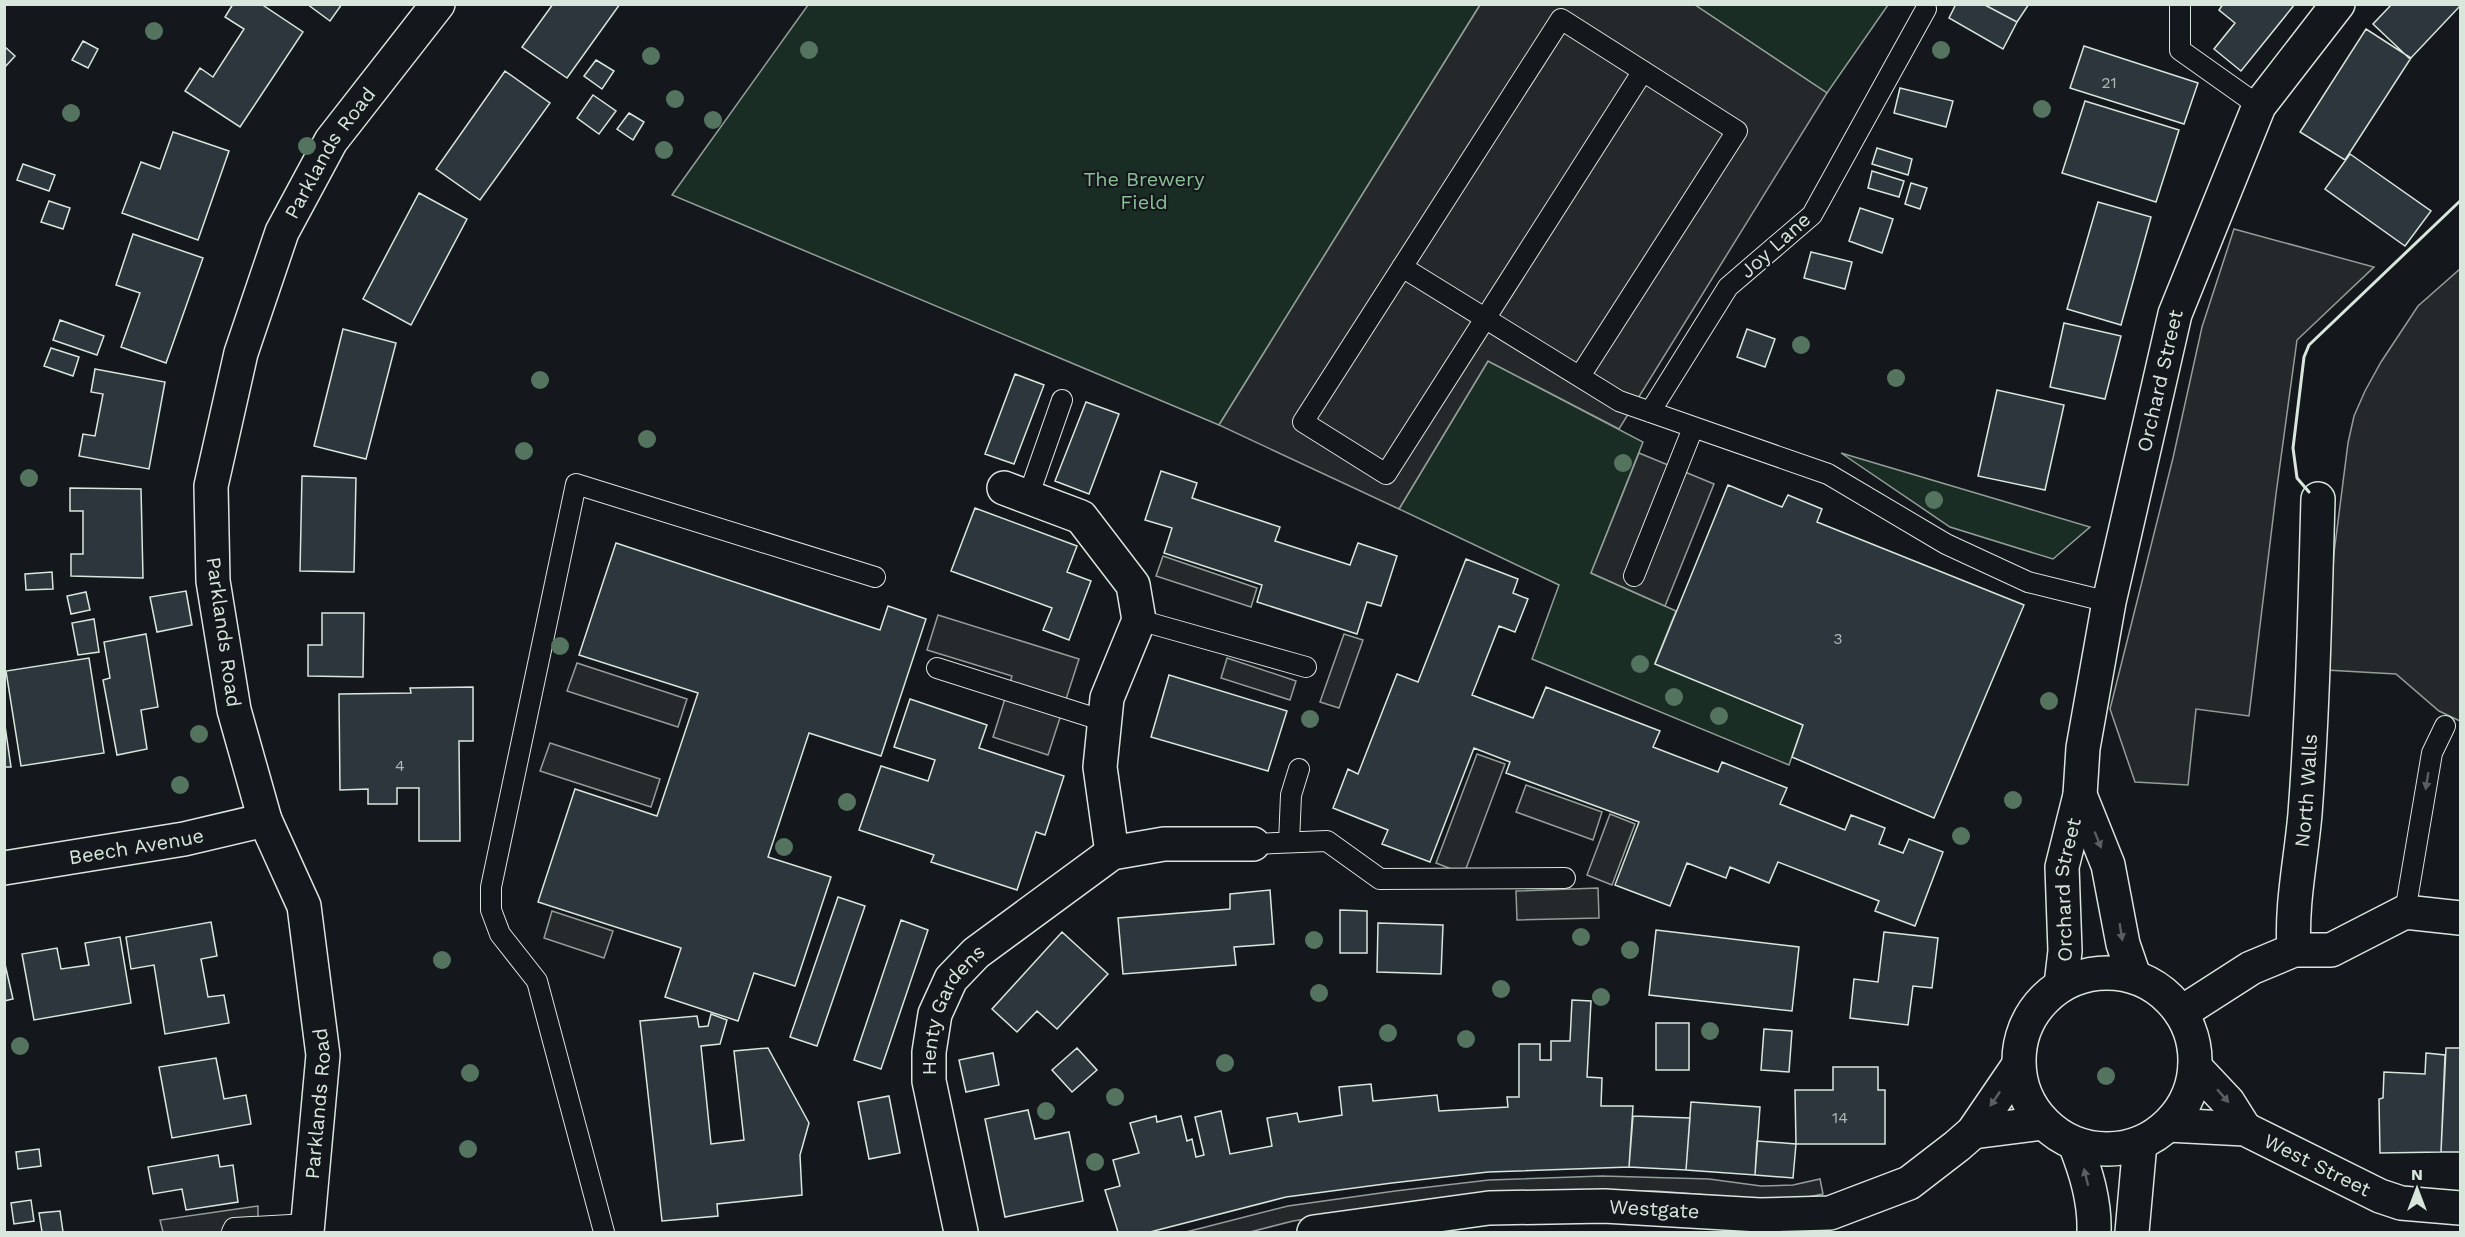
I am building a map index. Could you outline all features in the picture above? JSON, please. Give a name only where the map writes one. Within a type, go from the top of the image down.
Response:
[{"type":"street","name":"Parklands Road","points":[[308,1228],[323,1055],[304,906],[266,820],[234,710],[213,581],[211,486],[241,352],[282,232],[332,141],[438,4]]},
{"type":"street","name":"Orchard Street","points":[[2061,985],[2065,951],[2062,867],[2080,795],[2083,748],[2109,602],[2175,314],[2259,106],[2338,4]]},
{"type":"street","points":[[1016,492],[1081,517],[1132,585],[1139,620],[1107,698],[1100,767],[1112,853]]},
{"type":"street","name":"North Walls","points":[[2294,950],[2295,896],[2305,816],[2318,500]]},
{"type":"street","name":"Orchard Street","points":[[2080,795],[2108,865],[2123,944],[2134,976]]},
{"type":"street","name":"Beech Avenue","points":[[4,868],[184,839],[266,820]]},
{"type":"street","name":"Henty Gardens","points":[[961,1233],[929,1081],[929,1052],[935,1014],[951,979],[976,953],[1112,853],[1164,843],[1253,843]]},
{"type":"street","points":[[2181,1013],[2251,968],[2294,950],[2331,950],[2405,912],[2460,918]]},
{"type":"street","points":[[2109,972],[2134,976],[2152,985],[2168,997],[2181,1013],[2193,1039],[2195,1067],[2191,1088],[2182,1108],[2168,1125],[2140,1143],[2119,1148],[2097,1148],[2075,1144],[2058,1135],[2043,1123],[2025,1097],[2018,1066],[2020,1042],[2028,1020],[2041,1000],[2061,985],[2085,975],[2109,972]]},
{"type":"street","name":"Westgate","points":[[1314,1233],[1490,1208],[1604,1206],[1760,1215],[1830,1213],[1909,1183],[1973,1132],[2018,1066]]},
{"type":"street","name":"West Street","points":[[2195,1067],[2228,1102],[2245,1129]]},
{"type":"street","points":[[1973,1132],[2043,1123]]},
{"type":"street","name":"West Street","points":[[2168,1125],[2245,1129],[2380,1196],[2401,1203],[2460,1208]]},
{"type":"street","points":[[2132,1233],[2140,1143]]},
{"type":"street","points":[[2075,1144],[2086,1174],[2094,1212],[2094,1233]]},
{"type":"lane","points":[[2180,4],[2180,50],[2259,106]]},
{"type":"lane","name":"Joy Lane","points":[[1650,412],[1728,287],[1812,216],[1926,9]]},
{"type":"lane","points":[[1580,376],[1737,131],[1643,71],[1561,19],[1304,422],[1386,474],[1643,71]]},
{"type":"lane","points":[[1402,267],[1619,401],[1828,474],[1946,544],[2028,582],[2109,602]]},
{"type":"lane","points":[[1016,492],[1062,400]]},
{"type":"lane","points":[[1634,576],[1693,428]]},
{"type":"lane","points":[[604,1233],[537,981],[500,934],[491,910],[491,887],[576,484],[875,577]]},
{"type":"lane","points":[[1139,620],[1306,667]]},
{"type":"lane","points":[[937,668],[1104,721]]},
{"type":"lane","points":[[2405,912],[2432,753],[2445,726]]},
{"type":"lane","points":[[1289,842],[1291,795],[1299,769]]},
{"type":"lane","points":[[1253,843],[1327,841],[1380,879],[1565,879]]},
{"type":"lane","points":[[232,1233],[234,1228],[308,1228]]},
{"type":"green space","name":"The Brewery Field","points":[[808,5],[1480,5],[1219,425],[672,195]]},
{"type":"green space","points":[[1695,5],[1888,5],[1827,93]]},
{"type":"green space","points":[[1488,361],[1643,442],[1591,573],[1676,611],[1655,663],[1803,725],[1789,765],[1532,659],[1559,585],[1399,509]]},
{"type":"green space","points":[[1841,453],[2090,527],[2053,559],[1950,527]]},
{"type":"shaded area","points":[[1480,5],[1695,5],[1827,93],[1619,429],[1488,361],[1399,509],[1219,425]]},
{"type":"shaded area","points":[[2234,229],[2374,267],[2297,340],[2249,716],[2196,709],[2188,785],[2135,782],[2110,709],[2173,458],[2202,327]]},
{"type":"shaded area","points":[[2460,269],[2460,721],[2439,711],[2396,674],[2326,670],[2334,553],[2348,443],[2354,416],[2381,362],[2418,306]]},
{"type":"shaded area","points":[[1639,453],[1714,484],[1665,606],[1591,573]]},
{"type":"shaded area","points":[[1163,556],[1257,588],[1251,607],[1156,576]]},
{"type":"shaded area","points":[[938,615],[1079,659],[1048,755],[993,737],[1012,676],[927,650]]},
{"type":"shaded area","points":[[1344,634],[1363,640],[1339,708],[1320,702]]},
{"type":"shaded area","points":[[1227,658],[1296,681],[1290,700],[1221,678]]},
{"type":"shaded area","points":[[577,663],[687,699],[678,727],[567,691]]},
{"type":"shaded area","points":[[550,743],[660,779],[651,807],[540,771]]},
{"type":"shaded area","points":[[1477,754],[1505,764],[1464,874],[1436,863]]},
{"type":"shaded area","points":[[1526,785],[1602,812],[1593,840],[1516,812]]},
{"type":"shaded area","points":[[1610,814],[1635,824],[1612,885],[1587,875]]},
{"type":"shaded area","points":[[1598,888],[1599,918],[1517,920],[1516,891]]},
{"type":"shaded area","points":[[552,911],[613,931],[604,958],[544,938]]},
{"type":"shaded area","points":[[1602,1176],[1709,1179],[1761,1186],[1793,1185],[1820,1179],[1823,1194],[1798,1199],[1761,1199],[1656,1191],[1602,1191],[1397,1205],[1293,1221],[1250,1232],[1186,1232],[1288,1206],[1395,1191],[1489,1180]]},
{"type":"shaded area","points":[[258,1206],[258,1232],[163,1232],[160,1220]]},
{"type":"building","points":[[233,4],[261,4],[303,32],[240,127],[185,91],[200,68],[213,77],[244,29],[225,17]]},
{"type":"building","points":[[307,4],[342,4],[330,21]]},
{"type":"building","points":[[553,4],[620,4],[567,78],[522,47]]},
{"type":"building","points":[[1956,4],[1983,4],[2017,22],[2003,49],[1949,18]]},
{"type":"building","points":[[1983,4],[2029,4],[2017,22]]},
{"type":"building","points":[[2223,4],[2295,4],[2241,71],[2214,49],[2235,23],[2219,10]]},
{"type":"building","points":[[2392,4],[2460,4],[2460,6],[2410,59],[2373,24]]},
{"type":"building","points":[[2366,29],[2411,58],[2345,160],[2300,132]]},
{"type":"building","points":[[83,41],[98,49],[88,68],[72,60]]},
{"type":"building","points":[[4,46],[15,56],[4,68]]},
{"type":"building","points":[[2084,46],[2198,83],[2184,124],[2070,88]]},
{"type":"building","points":[[596,60],[614,71],[602,89],[584,76]]},
{"type":"building","points":[[505,71],[550,103],[480,200],[436,169]]},
{"type":"building","points":[[1900,88],[1953,101],[1946,127],[1894,113]]},
{"type":"building","points":[[593,95],[616,111],[599,134],[577,118]]},
{"type":"building","points":[[2085,101],[2179,130],[2156,202],[2062,173]]},
{"type":"building","points":[[629,113],[644,122],[633,140],[617,129]]},
{"type":"building","points":[[173,132],[229,151],[198,240],[122,213],[141,162],[160,169]]},
{"type":"building","points":[[1877,148],[1912,159],[1908,175],[1872,164]]},
{"type":"building","points":[[2350,154],[2431,211],[2405,246],[2325,189]]},
{"type":"building","points":[[23,164],[55,175],[49,191],[17,180]]},
{"type":"building","points":[[1872,171],[1904,181],[1899,197],[1868,188]]},
{"type":"building","points":[[1911,183],[1927,188],[1920,209],[1905,204]]},
{"type":"building","points":[[419,193],[467,219],[411,325],[363,299]]},
{"type":"building","points":[[49,201],[70,208],[63,229],[41,222]]},
{"type":"building","points":[[2098,202],[2151,217],[2121,325],[2067,309]]},
{"type":"building","points":[[1860,208],[1893,219],[1882,253],[1849,241]]},
{"type":"building","points":[[133,234],[203,258],[166,363],[121,347],[140,293],[116,285]]},
{"type":"building","points":[[1811,252],[1852,262],[1845,289],[1804,278]]},
{"type":"building","points":[[60,320],[104,336],[97,355],[53,340]]},
{"type":"building","points":[[2064,323],[2121,336],[2105,399],[2050,387]]},
{"type":"building","points":[[343,329],[396,343],[366,459],[314,446]]},
{"type":"building","points":[[1747,329],[1775,339],[1765,367],[1737,357]]},
{"type":"building","points":[[51,348],[79,357],[73,376],[44,366]]},
{"type":"building","points":[[95,369],[165,382],[149,469],[79,456],[83,434],[95,436],[103,394],[91,392]]},
{"type":"building","points":[[1015,374],[1044,385],[1014,464],[985,454]]},
{"type":"building","points":[[1997,390],[2064,405],[2045,490],[1978,476]]},
{"type":"building","points":[[1086,402],[1119,414],[1089,494],[1055,481]]},
{"type":"building","points":[[1161,471],[1197,483],[1192,498],[1280,527],[1275,541],[1350,565],[1358,543],[1397,556],[1381,606],[1367,602],[1357,634],[1257,602],[1262,585],[1164,553],[1172,528],[1145,520]]},
{"type":"building","points":[[302,476],[356,478],[354,572],[300,571]]},
{"type":"building","points":[[1728,485],[1782,507],[1788,495],[1822,509],[1817,522],[2024,605],[1934,818],[1792,757],[1803,725],[1655,664]]},
{"type":"building","points":[[70,488],[141,489],[143,578],[71,576],[71,554],[83,554],[83,511],[70,511]]},
{"type":"building","points":[[975,508],[1077,546],[1067,572],[1091,581],[1069,640],[1043,630],[1052,608],[951,571]]},
{"type":"building","points":[[616,543],[880,630],[888,606],[926,619],[881,756],[809,733],[768,857],[831,877],[795,986],[754,973],[738,1021],[665,997],[681,948],[538,902],[575,789],[657,816],[698,693],[579,655]]},
{"type":"building","points":[[1466,559],[1518,579],[1513,593],[1528,599],[1515,632],[1499,626],[1472,695],[1533,718],[1546,687],[1660,731],[1653,747],[1718,772],[1722,762],[1787,788],[1780,804],[1845,830],[1851,815],[1885,828],[1879,844],[1903,853],[1909,839],[1943,852],[1915,926],[1875,911],[1879,901],[1778,862],[1769,883],[1730,867],[1726,878],[1687,863],[1670,906],[1615,885],[1639,822],[1506,773],[1510,762],[1474,748],[1430,862],[1382,844],[1388,830],[1333,808],[1348,769],[1358,774],[1397,674],[1418,682]]},
{"type":"building","points":[[52,572],[53,589],[26,590],[25,574]]},
{"type":"building","points":[[186,591],[192,625],[157,632],[150,597]]},
{"type":"building","points":[[86,592],[90,610],[71,614],[67,596]]},
{"type":"building","points":[[322,613],[364,613],[363,677],[308,676],[308,645],[322,645]]},
{"type":"building","points":[[94,619],[99,652],[78,655],[72,623]]},
{"type":"building","points":[[146,634],[158,707],[141,710],[147,749],[117,755],[103,680],[110,678],[104,642]]},
{"type":"building","points":[[89,658],[104,753],[21,766],[6,671]]},
{"type":"building","points":[[1169,675],[1287,711],[1268,771],[1151,737]]},
{"type":"building","points":[[473,687],[473,741],[459,741],[460,841],[419,841],[419,788],[397,788],[397,804],[368,804],[368,789],[340,790],[339,694],[411,693],[410,688]]},
{"type":"building","points":[[910,699],[987,725],[979,748],[1064,776],[1045,835],[1036,832],[1017,890],[931,862],[934,855],[859,830],[881,766],[928,781],[935,760],[894,747]]},
{"type":"building","points":[[4,719],[11,767],[4,767]]},
{"type":"building","points":[[1270,890],[1274,944],[1234,947],[1236,965],[1123,974],[1118,918],[1230,909],[1230,894]]},
{"type":"building","points":[[838,897],[865,906],[817,1046],[790,1037]]},
{"type":"building","points":[[1340,910],[1367,911],[1367,953],[1340,953]]},
{"type":"building","points":[[901,920],[928,930],[881,1069],[854,1060]]},
{"type":"building","points":[[211,922],[217,956],[201,959],[208,997],[224,995],[229,1023],[165,1034],[154,965],[131,969],[126,937]]},
{"type":"building","points":[[1378,923],[1443,925],[1441,974],[1377,972]]},
{"type":"building","points":[[1656,930],[1799,947],[1792,1011],[1649,995]]},
{"type":"building","points":[[1062,932],[1108,974],[1057,1029],[1037,1011],[1017,1032],[992,1009]]},
{"type":"building","points":[[1884,932],[1938,938],[1932,988],[1913,986],[1908,1025],[1850,1018],[1854,979],[1878,982]]},
{"type":"building","points":[[120,937],[131,1003],[34,1020],[22,954],[57,948],[61,969],[89,965],[85,943]]},
{"type":"building","points":[[4,960],[13,999],[4,1001]]},
{"type":"building","points":[[1572,1000],[1591,1001],[1587,1077],[1602,1078],[1601,1106],[1633,1106],[1629,1167],[1488,1172],[1392,1183],[1286,1197],[1150,1232],[1118,1232],[1105,1190],[1120,1186],[1113,1160],[1139,1153],[1130,1123],[1156,1116],[1157,1122],[1181,1116],[1187,1141],[1192,1139],[1196,1157],[1204,1155],[1195,1117],[1221,1111],[1230,1154],[1272,1146],[1267,1118],[1297,1113],[1299,1122],[1342,1115],[1339,1087],[1371,1084],[1373,1101],[1437,1095],[1439,1111],[1508,1107],[1507,1097],[1519,1097],[1519,1044],[1540,1044],[1540,1060],[1551,1060],[1551,1041],[1570,1041]]},
{"type":"building","points":[[711,1014],[727,1020],[720,1044],[701,1046],[711,1144],[744,1140],[734,1051],[768,1048],[809,1123],[800,1155],[802,1195],[717,1204],[718,1216],[662,1221],[640,1021],[697,1016],[699,1027],[708,1026]]},
{"type":"building","points":[[1656,1023],[1689,1023],[1689,1070],[1656,1070]]},
{"type":"building","points":[[1764,1029],[1792,1031],[1789,1072],[1761,1070]]},
{"type":"building","points":[[1077,1048],[1097,1070],[1072,1092],[1052,1070]]},
{"type":"building","points":[[2446,1048],[2460,1048],[2460,1152],[2441,1152]]},
{"type":"building","points":[[993,1053],[999,1085],[966,1092],[959,1060]]},
{"type":"building","points":[[2426,1053],[2445,1055],[2441,1152],[2380,1153],[2379,1099],[2383,1098],[2384,1072],[2425,1074]]},
{"type":"building","points":[[216,1058],[224,1099],[246,1095],[251,1124],[172,1138],[159,1067]]},
{"type":"building","points":[[1833,1067],[1878,1067],[1878,1090],[1885,1090],[1885,1144],[1796,1144],[1795,1090],[1833,1090]]},
{"type":"building","points":[[889,1096],[900,1153],[869,1159],[858,1102]]},
{"type":"building","points":[[1691,1102],[1760,1107],[1755,1175],[1686,1170]]},
{"type":"building","points":[[1028,1110],[1035,1139],[1069,1132],[1083,1201],[1005,1217],[985,1119]]},
{"type":"building","points":[[1633,1116],[1690,1118],[1686,1170],[1629,1167]]},
{"type":"building","points":[[1757,1141],[1796,1144],[1793,1178],[1755,1175]]},
{"type":"building","points":[[39,1149],[41,1166],[18,1169],[16,1152]]},
{"type":"building","points":[[218,1155],[220,1167],[233,1165],[238,1202],[186,1210],[182,1189],[153,1194],[148,1167]]},
{"type":"building","points":[[31,1200],[34,1221],[14,1224],[11,1203]]},
{"type":"building","points":[[60,1211],[63,1232],[42,1232],[39,1213]]},
{"type":"wall","points":[[2309,492],[2297,478],[2293,448],[2304,357],[2309,345],[2460,201]]}]
